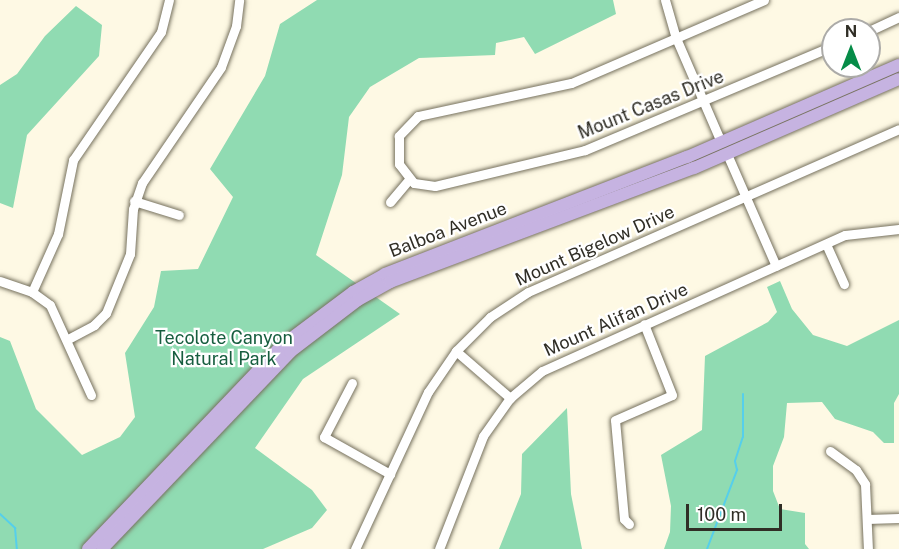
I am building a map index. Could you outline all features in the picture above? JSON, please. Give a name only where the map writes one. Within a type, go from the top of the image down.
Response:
[{"type":"main road","name":"Balboa Avenue","points":[[88,549],[281,346],[353,292],[385,274],[721,142],[899,65]]},
{"type":"main road","name":"Balboa Avenue","points":[[102,549],[290,352],[358,300],[390,282],[441,261],[694,168],[899,79]]},
{"type":"main road","points":[[727,154],[740,134]]},
{"type":"main road","points":[[694,168],[716,152],[721,142]]},
{"type":"street","points":[[32,292],[58,234],[73,160],[161,32],[169,0]]},
{"type":"street","points":[[68,339],[94,325],[106,313],[130,254],[134,201],[142,183],[221,67],[236,26],[239,0]]},
{"type":"street","points":[[665,0],[676,38],[721,142]]},
{"type":"street","points":[[390,202],[409,179],[399,164],[397,145],[410,122],[418,116],[571,83],[764,0]]},
{"type":"street","points":[[881,25],[899,17]]},
{"type":"street","name":"Mount Casas Drive","points":[[409,179],[421,186],[435,186],[585,150],[705,103],[821,51]]},
{"type":"street","name":"Mount Bigelow Drive","points":[[355,549],[428,392],[456,351],[490,317],[528,292],[899,129]]},
{"type":"street","points":[[727,154],[776,266]]},
{"type":"street","points":[[134,201],[179,215]]},
{"type":"street","name":"Mount Alifan Drive","points":[[439,549],[483,436],[510,398],[556,363],[826,244],[866,231],[899,229]]},
{"type":"street","points":[[826,244],[844,284]]},
{"type":"street","points":[[0,281],[32,292],[50,305],[68,339],[91,395]]},
{"type":"street","points":[[629,524],[624,519],[615,420],[672,395],[644,324]]},
{"type":"street","points":[[456,351],[510,398]]},
{"type":"street","points":[[352,383],[324,437],[390,474]]},
{"type":"street","points":[[830,451],[863,479],[868,549]]},
{"type":"street","points":[[867,519],[899,518]]},
{"type":"green space","name":"Tecolote Canyon Natural Park","points":[[317,0],[613,0],[616,14],[535,54],[524,37],[496,43],[495,55],[419,58],[370,87],[349,117],[342,175],[316,255],[400,314],[303,379],[255,448],[312,490],[327,510],[312,528],[263,549],[0,549],[0,337],[10,341],[36,409],[82,455],[120,437],[135,417],[125,353],[154,307],[161,271],[198,269],[233,197],[210,169],[265,76],[280,24]]},
{"type":"green space","points":[[76,6],[102,25],[99,56],[27,135],[13,208],[0,203],[0,85],[17,74],[45,36]]},
{"type":"green space","points":[[780,281],[792,309],[813,335],[847,346],[899,320],[899,394],[894,403],[894,443],[884,443],[873,432],[835,419],[822,402],[787,403],[784,437],[773,466],[773,491],[780,509],[805,513],[805,544],[809,549],[664,549],[670,532],[671,506],[661,455],[702,430],[705,356],[768,322],[777,312],[767,287]]},
{"type":"green space","points":[[567,408],[571,494],[582,549],[499,549],[521,494],[522,454]]},
{"type":"waterway","points":[[707,549],[737,470],[735,461],[743,437],[743,394]]},
{"type":"waterway","points":[[0,514],[15,528],[17,549]]}]
